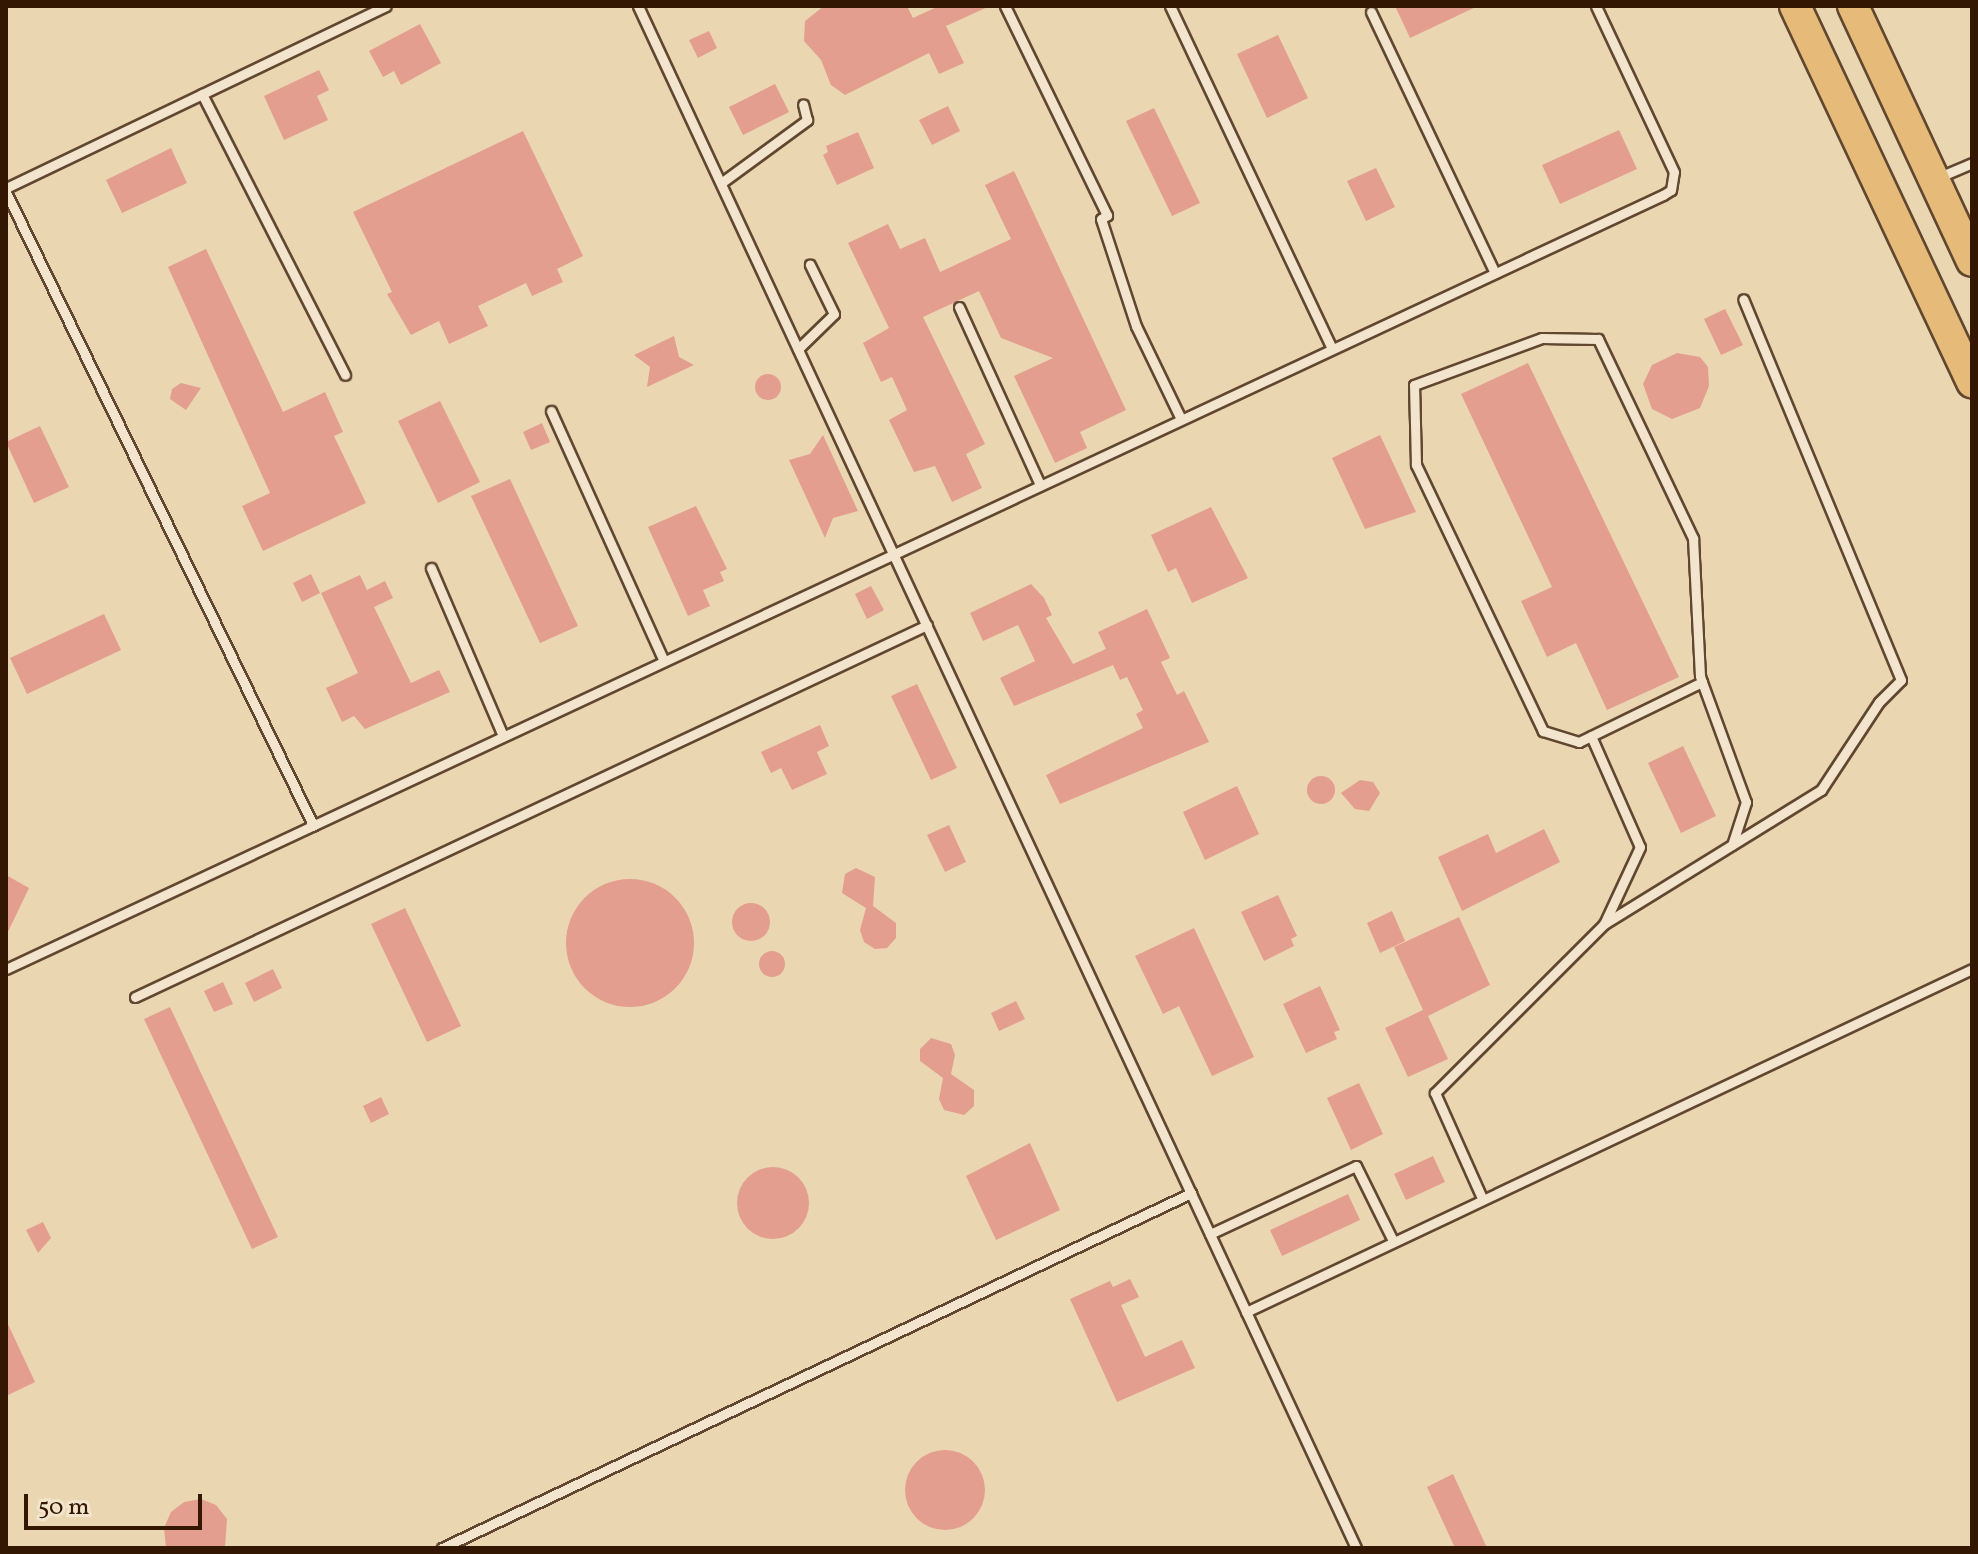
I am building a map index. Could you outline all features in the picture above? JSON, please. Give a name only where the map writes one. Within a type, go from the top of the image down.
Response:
[{"type":"main road","points":[[1795,6],[1972,382]]},
{"type":"main road","points":[[1853,6],[1972,261]]},
{"type":"lane","points":[[313,825],[6,190],[386,6]]},
{"type":"lane","points":[[638,6],[1356,1548]]},
{"type":"lane","points":[[1005,6],[1107,215],[1101,219],[1136,326],[1181,419]]},
{"type":"lane","points":[[1170,6],[1332,349]]},
{"type":"lane","points":[[6,969],[1663,195],[1675,181],[1596,6]]},
{"type":"lane","points":[[1371,12],[1495,273]]},
{"type":"lane","points":[[202,94],[345,375]]},
{"type":"lane","points":[[721,183],[807,120],[803,104]]},
{"type":"lane","points":[[1933,179],[1972,163]]},
{"type":"lane","points":[[798,349],[834,314],[810,265]]},
{"type":"lane","points":[[1482,1198],[1435,1093],[1604,924],[1821,790],[1879,702],[1901,680],[1743,299]]},
{"type":"lane","points":[[959,307],[1040,485]]},
{"type":"lane","points":[[1702,682],[1579,742],[1543,731],[1416,465],[1414,385],[1542,338],[1598,339],[1693,538],[1702,682],[1746,802],[1732,845]]},
{"type":"lane","points":[[551,411],[664,661]]},
{"type":"lane","points":[[431,568],[503,736]]},
{"type":"lane","points":[[135,997],[927,625]]},
{"type":"lane","points":[[1591,736],[1640,847],[1604,924]]},
{"type":"lane","points":[[1246,1312],[1392,1239],[1972,969]]},
{"type":"lane","points":[[1210,1234],[1356,1166],[1392,1239]]},
{"type":"lane","points":[[442,1548],[1191,1193]]},
{"type":"building","points":[[824,6],[907,6],[913,18],[939,6],[990,6],[946,26],[964,63],[939,74],[929,53],[845,95],[831,85],[821,60],[804,41],[805,21]]},
{"type":"building","points":[[1395,6],[1478,6],[1410,38]]},
{"type":"building","points":[[420,24],[441,63],[401,85],[394,71],[383,77],[369,51]]},
{"type":"building","points":[[709,31],[717,48],[698,58],[689,40]]},
{"type":"building","points":[[1278,35],[1308,98],[1267,118],[1237,54]]},
{"type":"building","points":[[319,70],[329,90],[317,96],[328,120],[284,140],[264,96]]},
{"type":"building","points":[[775,84],[789,112],[743,135],[729,107]]},
{"type":"building","points":[[948,106],[960,131],[932,145],[919,120]]},
{"type":"building","points":[[1154,108],[1200,203],[1172,216],[1126,121]]},
{"type":"building","points":[[1619,130],[1637,169],[1560,204],[1542,165]]},
{"type":"building","points":[[523,131],[583,256],[557,269],[563,282],[532,296],[526,283],[478,306],[488,326],[449,344],[439,321],[411,335],[387,294],[392,292],[353,212]]},
{"type":"building","points":[[858,132],[874,168],[837,185],[823,155],[828,152],[826,146]]},
{"type":"building","points":[[171,148],[187,183],[122,213],[106,180]]},
{"type":"building","points":[[1376,168],[1395,207],[1366,221],[1347,181]]},
{"type":"building","points":[[1014,171],[1126,410],[1080,432],[1087,448],[1055,463],[1014,376],[1053,358],[1001,338],[979,291],[923,317],[985,444],[966,454],[982,488],[952,502],[935,466],[914,472],[889,420],[907,410],[892,377],[881,382],[863,343],[889,328],[848,243],[888,224],[900,249],[925,238],[940,272],[1011,239],[985,185]]},
{"type":"building","points":[[206,249],[283,412],[325,392],[343,432],[334,436],[366,503],[263,551],[242,506],[270,493],[168,267]]},
{"type":"building","points":[[1725,309],[1743,345],[1721,355],[1704,319]]},
{"type":"building","points":[[674,336],[679,357],[694,365],[647,387],[650,367],[634,355]]},
{"type":"building","points":[[1677,353],[1700,357],[1708,367],[1709,386],[1700,408],[1672,419],[1652,409],[1643,384],[1652,365]]},
{"type":"building","points":[[1528,363],[1679,677],[1607,710],[1576,643],[1547,657],[1521,601],[1552,587],[1461,394]]},
{"type":"building","points":[[768,374],[777,378],[781,387],[777,396],[768,400],[759,396],[755,387],[759,378]]},
{"type":"building","points":[[181,383],[201,388],[186,410],[170,399],[172,389]]},
{"type":"building","points":[[440,401],[480,482],[438,503],[398,421]]},
{"type":"building","points":[[542,423],[550,442],[531,450],[523,432]]},
{"type":"building","points":[[40,426],[69,487],[34,503],[6,442]]},
{"type":"building","points":[[823,435],[858,511],[833,518],[825,538],[789,460],[810,454]]},
{"type":"building","points":[[1380,435],[1416,512],[1365,529],[1332,458]]},
{"type":"building","points":[[510,479],[578,626],[540,643],[471,496]]},
{"type":"building","points":[[696,506],[727,569],[720,572],[724,581],[703,590],[710,606],[688,616],[648,527]]},
{"type":"building","points":[[1211,507],[1248,578],[1192,603],[1176,568],[1168,572],[1151,535]]},
{"type":"building","points":[[311,574],[320,593],[302,602],[293,583]]},
{"type":"building","points":[[360,575],[367,590],[385,581],[393,598],[374,607],[411,683],[439,670],[450,692],[365,729],[354,716],[342,722],[326,688],[358,673],[321,593]]},
{"type":"building","points":[[1031,584],[1044,598],[1052,615],[1046,618],[1073,664],[1106,649],[1098,632],[1147,609],[1170,658],[1161,662],[1177,695],[1184,691],[1209,742],[1060,804],[1046,775],[1143,728],[1136,714],[1143,710],[1127,677],[1120,680],[1113,665],[1014,706],[1000,678],[1035,661],[1018,625],[983,641],[970,613]]},
{"type":"building","points":[[871,586],[884,610],[867,619],[855,594]]},
{"type":"building","points":[[104,614],[121,650],[27,694],[10,658]]},
{"type":"building","points":[[917,684],[957,768],[931,780],[891,696]]},
{"type":"building","points":[[820,725],[829,746],[817,752],[827,774],[792,790],[781,768],[771,773],[761,752]]},
{"type":"building","points":[[1683,746],[1716,816],[1681,833],[1648,763]]},
{"type":"building","points":[[1321,776],[1331,780],[1335,790],[1331,800],[1321,804],[1311,800],[1307,790],[1311,780]]},
{"type":"building","points":[[1360,780],[1373,782],[1380,793],[1369,811],[1355,809],[1341,793]]},
{"type":"building","points":[[1237,786],[1259,834],[1205,860],[1183,812]]},
{"type":"building","points":[[949,825],[966,862],[945,872],[927,835]]},
{"type":"building","points":[[1544,829],[1560,862],[1462,911],[1438,857],[1488,834],[1496,853]]},
{"type":"building","points":[[856,868],[875,877],[873,906],[896,923],[896,938],[887,948],[875,949],[864,942],[860,930],[866,908],[842,893],[845,874]]},
{"type":"building","points":[[6,875],[29,888],[6,936]]},
{"type":"building","points":[[630,879],[655,884],[676,897],[689,918],[694,943],[689,968],[676,989],[655,1002],[630,1007],[605,1002],[584,989],[571,968],[566,943],[571,918],[584,897],[605,884]]},
{"type":"building","points":[[1278,895],[1297,936],[1291,939],[1294,946],[1264,961],[1241,912]]},
{"type":"building","points":[[751,903],[764,909],[770,922],[764,935],[751,941],[738,935],[732,922],[738,909]]},
{"type":"building","points":[[405,908],[461,1026],[427,1042],[371,924]]},
{"type":"building","points":[[1392,911],[1405,941],[1380,953],[1367,923]]},
{"type":"building","points":[[1459,917],[1490,985],[1428,1016],[1448,1059],[1408,1077],[1385,1028],[1423,1010],[1394,947]]},
{"type":"building","points":[[1194,928],[1254,1057],[1212,1076],[1179,1006],[1163,1014],[1135,956]]},
{"type":"building","points":[[772,951],[781,955],[785,964],[781,973],[772,977],[763,973],[759,964],[763,955]]},
{"type":"building","points":[[273,969],[282,988],[254,1002],[245,983]]},
{"type":"building","points":[[223,982],[233,1004],[214,1012],[204,991]]},
{"type":"building","points":[[1320,986],[1340,1030],[1334,1032],[1337,1039],[1306,1053],[1283,1004]]},
{"type":"building","points":[[1016,1001],[1025,1019],[999,1031],[991,1013]]},
{"type":"building","points":[[170,1007],[278,1237],[252,1249],[144,1019]]},
{"type":"building","points":[[931,1038],[951,1044],[955,1055],[951,1074],[974,1090],[974,1106],[964,1115],[944,1110],[939,1099],[943,1078],[920,1061],[920,1049]]},
{"type":"building","points":[[1359,1083],[1383,1134],[1351,1150],[1327,1098]]},
{"type":"building","points":[[381,1097],[389,1114],[371,1123],[363,1106]]},
{"type":"building","points":[[1030,1143],[1060,1210],[996,1240],[966,1176]]},
{"type":"building","points":[[1433,1156],[1445,1182],[1406,1200],[1394,1174]]},
{"type":"building","points":[[773,1167],[793,1173],[803,1183],[809,1203],[803,1223],[793,1233],[773,1239],[753,1233],[743,1223],[737,1203],[743,1183],[753,1173]]},
{"type":"building","points":[[1348,1194],[1360,1220],[1282,1256],[1270,1230]]},
{"type":"building","points":[[43,1222],[51,1238],[38,1253],[26,1230]]},
{"type":"building","points":[[1130,1279],[1139,1297],[1121,1305],[1145,1357],[1182,1340],[1195,1368],[1117,1402],[1070,1299],[1110,1281],[1113,1287]]},
{"type":"building","points":[[6,1320],[35,1382],[6,1396]]},
{"type":"building","points":[[945,1450],[960,1453],[973,1462],[982,1475],[985,1490],[982,1505],[973,1518],[960,1527],[945,1530],[930,1527],[917,1518],[908,1505],[905,1490],[908,1475],[917,1462],[930,1453]]},
{"type":"building","points":[[1453,1474],[1487,1548],[1455,1548],[1427,1487]]},
{"type":"building","points":[[201,1499],[216,1505],[227,1519],[225,1548],[166,1548],[164,1528],[171,1512],[184,1502]]}]
